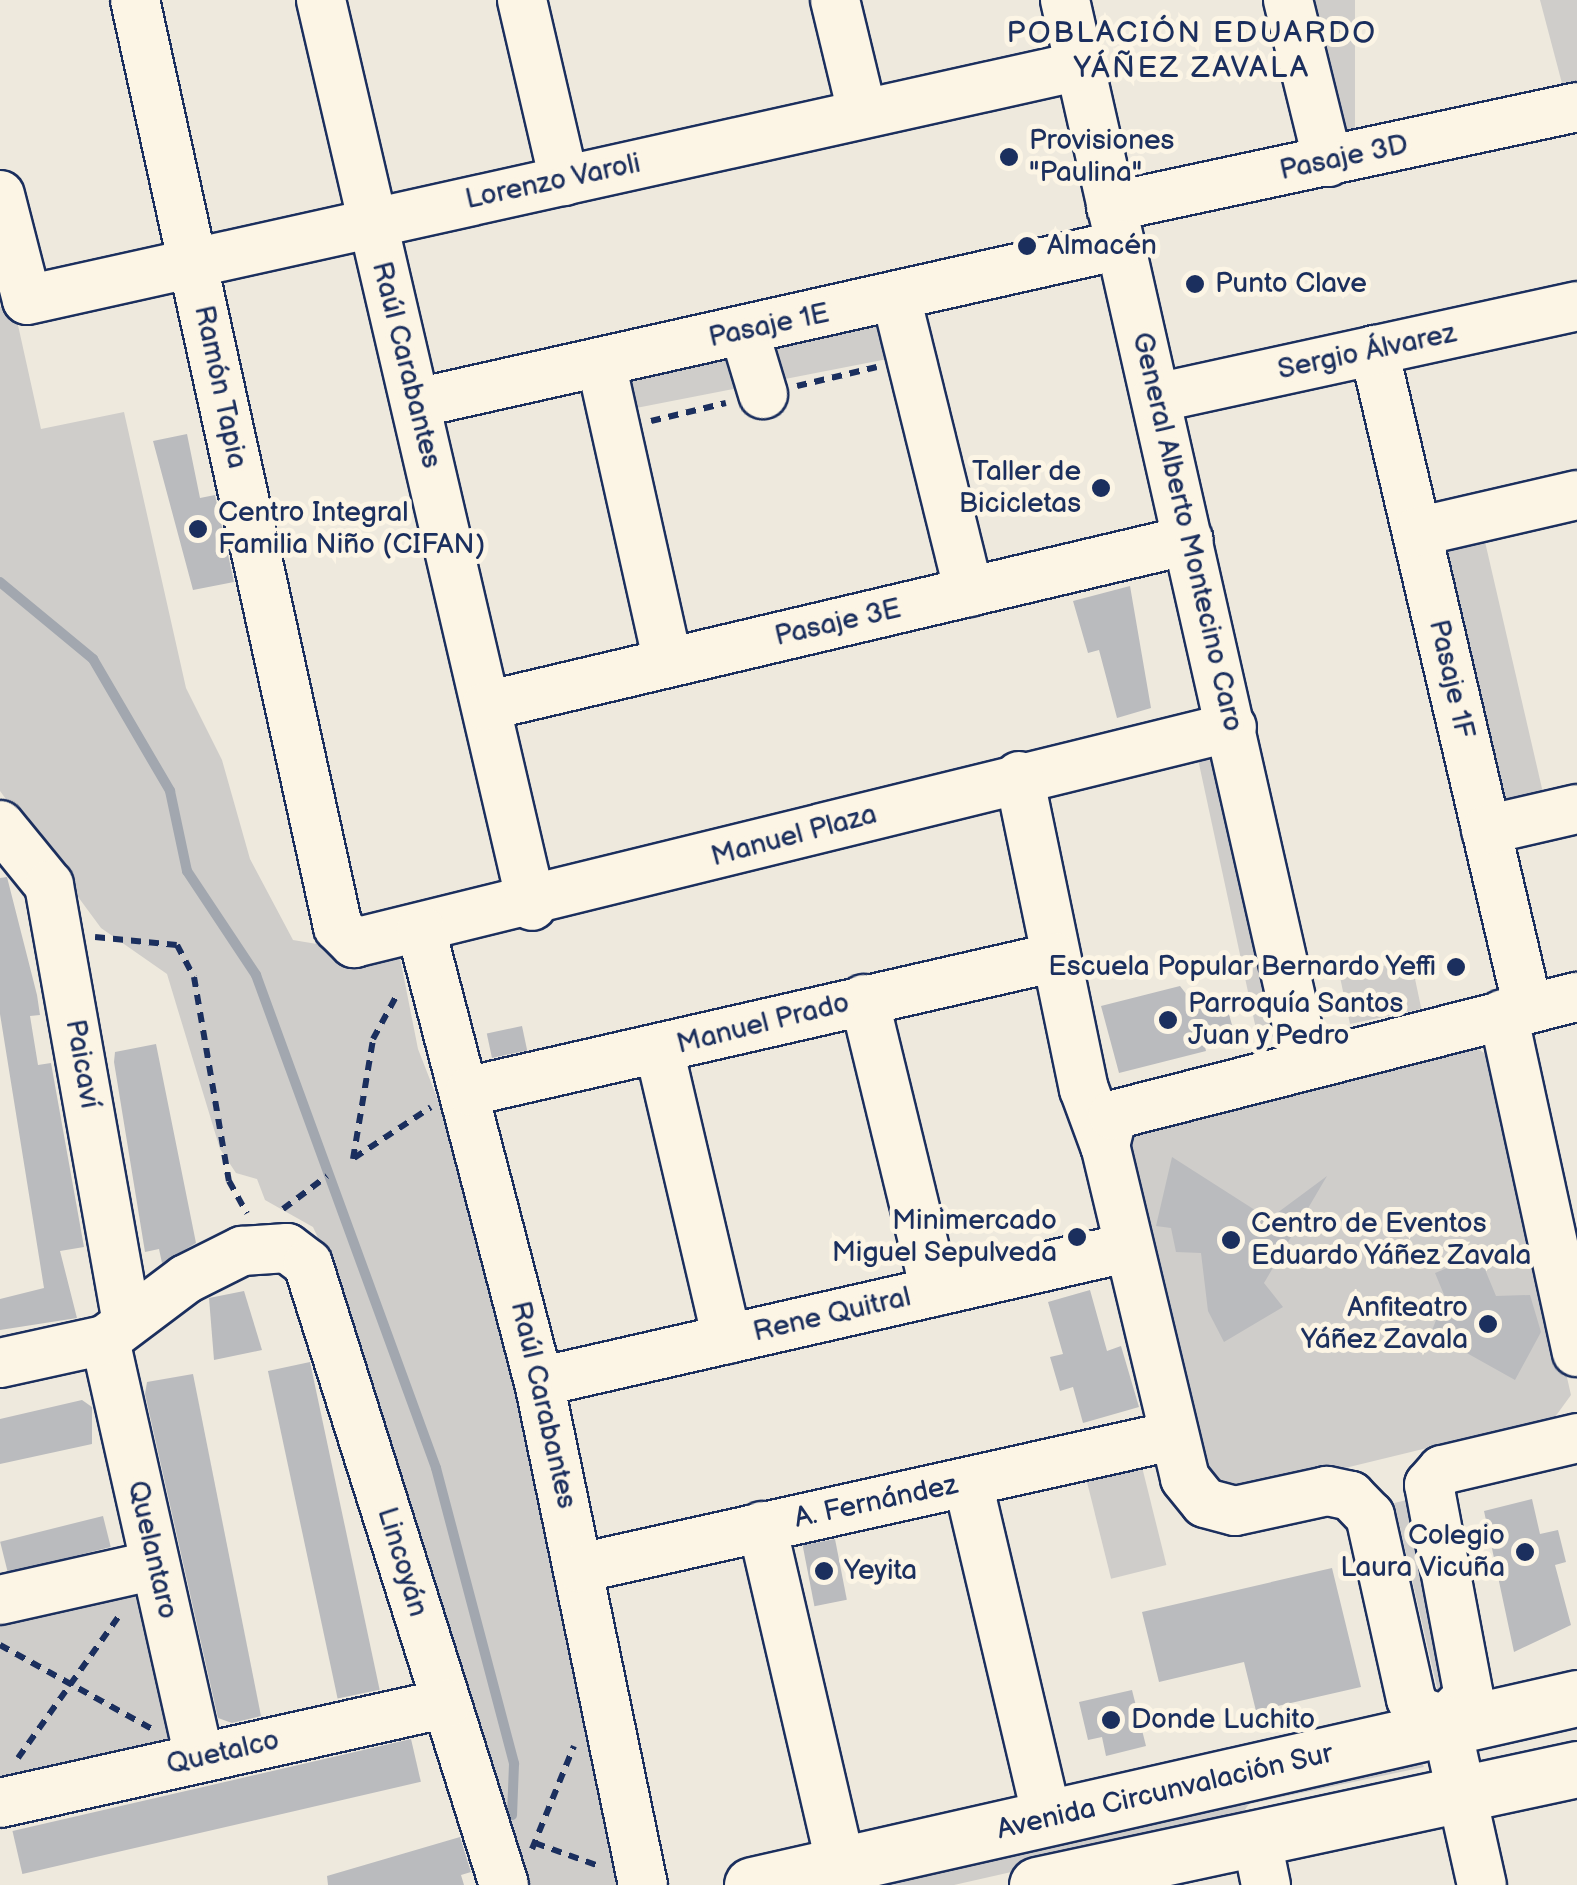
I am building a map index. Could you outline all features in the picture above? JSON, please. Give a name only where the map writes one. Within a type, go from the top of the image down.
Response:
[{"type":"main road","name":"Avenida Circunvalación Sur","points":[[752,1885],[1446,1724],[1577,1698]]},
{"type":"main road","points":[[1036,1885],[1261,1860],[1462,1794],[1577,1769]]},
{"type":"street","name":"Ramón Tapia","points":[[134,0],[338,928],[354,943]]},
{"type":"street","name":"Raúl Carabantes","points":[[321,0],[532,906]]},
{"type":"street","points":[[522,0],[564,181]]},
{"type":"street","points":[[835,0],[862,112]]},
{"type":"street","name":"General Alberto Montecino Caro","points":[[1065,0],[1306,1064]]},
{"type":"street","points":[[1288,0],[1328,162]]},
{"type":"street","name":"Lorenzo Varoli","points":[[0,195],[27,300],[1080,66]]},
{"type":"street","name":"Pasaje 3D","points":[[1116,226],[1328,162],[1577,107]]},
{"type":"street","name":"Pasaje 1E","points":[[416,403],[896,298],[1116,226]]},
{"type":"street","points":[[896,298],[969,592]]},
{"type":"street","name":"Sergio Álvarez","points":[[1156,398],[1577,306]]},
{"type":"street","points":[[744,331],[763,394]]},
{"type":"street","name":"Pasaje 1F","points":[[1374,350],[1486,830],[1516,1010]]},
{"type":"street","points":[[601,363],[668,662]]},
{"type":"street","points":[[1417,532],[1577,496]]},
{"type":"street","name":"Pasaje 3E","points":[[486,706],[1189,540]]},
{"type":"street","name":"Manuel Plaza","points":[[354,943],[424,944],[532,906],[1020,776],[1232,727]]},
{"type":"street","points":[[1020,776],[1056,957],[1109,1131],[1126,1248],[1172,1436],[1205,1504],[1236,1510],[1328,1492],[1351,1496],[1370,1516],[1412,1698],[1446,1724],[1482,1885]]},
{"type":"street","points":[[1486,830],[1577,809]]},
{"type":"street","name":"Paicaví","points":[[0,825],[48,886],[59,935],[116,1330]]},
{"type":"street","name":"Raúl Carabantes","points":[[424,944],[470,1092],[580,1568],[604,1697],[624,1876]]},
{"type":"street","name":"Manuel Prado","points":[[470,1092],[1056,957]]},
{"type":"street","points":[[1109,1131],[1306,1064],[1577,997]]},
{"type":"street","points":[[864,999],[936,1291]]},
{"type":"street","points":[[1516,1010],[1562,1194],[1577,1352]]},
{"type":"street","points":[[659,1049],[728,1339]]},
{"type":"street","points":[[0,1363],[116,1330],[242,1250],[270,1237]]},
{"type":"street","name":"Lincoyán","points":[[270,1237],[308,1264],[484,1820],[516,1871]]},
{"type":"street","name":"Rene Quitral","points":[[539,1382],[1126,1248]]},
{"type":"street","name":"Quelantaro","points":[[116,1330],[155,1565],[199,1758]]},
{"type":"street","name":"A. Fernández","points":[[580,1568],[1172,1436]]},
{"type":"street","points":[[1446,1724],[1470,1696],[1430,1486],[1442,1470],[1577,1438]]},
{"type":"street","points":[[968,1483],[1047,1818]]},
{"type":"street","points":[[762,1526],[841,1865]]},
{"type":"street","points":[[0,1600],[155,1565]]},
{"type":"street","name":"Quetalco","points":[[5,1786],[199,1758],[446,1704]]},
{"type":"path","points":[[59,935],[177,945],[194,977],[229,1181],[270,1237]]},
{"type":"path","points":[[424,944],[373,1039],[353,1159],[406,1117],[470,1092]]},
{"type":"path","points":[[5,1786],[155,1565]]},
{"type":"path","points":[[0,1645],[199,1758]]},
{"type":"path","points":[[516,1871],[536,1844],[586,1703],[604,1697]]},
{"type":"path","points":[[484,1820],[624,1876]]},
{"type":"shaded area","points":[[1298,0],[1355,0],[1355,154],[1298,154]]},
{"type":"shaded area","points":[[1540,0],[1577,0],[1577,88],[1564,91]]},
{"type":"shaded area","points":[[0,307],[14,307],[41,429],[124,412],[186,688],[222,760],[250,859],[293,940],[400,958],[418,1049],[477,1200],[628,1885],[515,1885],[463,1672],[325,1253],[313,1227],[265,1200],[257,1179],[236,1173],[220,1149],[167,974],[101,928],[0,791]]},
{"type":"shaded area","points":[[888,307],[898,357],[626,410],[616,360]]},
{"type":"shaded area","points":[[1483,533],[1546,805],[1503,815],[1440,543]]},
{"type":"shaded area","points":[[1198,759],[1215,761],[1277,1027],[1259,1043]]},
{"type":"shaded area","points":[[1411,960],[1421,1009],[1350,1024],[1340,975]]},
{"type":"shaded area","points":[[1471,1044],[1494,1060],[1571,1395],[1555,1417],[1259,1489],[1208,1484],[1127,1168],[1136,1125]]},
{"type":"shaded area","points":[[1141,1463],[1166,1565],[1111,1579],[1086,1477]]},
{"type":"shaded area","points":[[1407,1500],[1454,1702],[1441,1705],[1394,1503]]},
{"type":"shaded area","points":[[142,1575],[179,1744],[0,1786],[0,1609]]},
{"type":"shaded area","points":[[1419,1754],[1424,1767],[1249,1804],[1237,1821],[954,1885],[840,1885]]},
{"type":"building","name":"Centro Integral Familia Niño (CIFAN)","points":[[187,434],[200,498],[215,495],[234,582],[193,590],[153,441]]},
{"type":"building","points":[[1130,586],[1151,708],[1117,718],[1099,650],[1088,653],[1073,601]]},
{"type":"building","points":[[7,877],[37,995],[40,1015],[30,1016],[38,1065],[51,1063],[84,1247],[60,1251],[77,1318],[0,1330],[0,1299],[44,1288],[0,1014],[0,878]]},
{"type":"building","name":"Parroquía Santos Juan y Pedro","points":[[1180,986],[1197,1008],[1225,1000],[1234,1032],[1203,1039],[1206,1051],[1119,1073],[1101,1006]]},
{"type":"building","points":[[522,1026],[527,1050],[492,1058],[487,1033]]},
{"type":"building","points":[[156,1044],[196,1243],[162,1263],[159,1249],[145,1252],[114,1062],[115,1052]]},
{"type":"building","name":"Centro de Eventos Eduardo Yáñez Zavala","points":[[1172,1157],[1269,1219],[1327,1176],[1264,1283],[1283,1307],[1224,1342],[1208,1311],[1201,1253],[1176,1252],[1171,1228],[1156,1226]]},
{"type":"building","name":"Anfiteatro Yáñez Zavala","points":[[1479,1255],[1496,1296],[1530,1295],[1541,1332],[1515,1380],[1431,1333],[1445,1297],[1435,1273]]},
{"type":"building","points":[[1090,1290],[1107,1351],[1121,1346],[1139,1407],[1083,1423],[1073,1387],[1060,1391],[1050,1357],[1063,1354],[1048,1302]]},
{"type":"building","points":[[244,1291],[262,1350],[214,1360],[209,1298]]},
{"type":"building","points":[[310,1362],[380,1690],[338,1699],[268,1371]]},
{"type":"building","points":[[193,1374],[261,1716],[232,1723],[218,1718],[145,1394],[147,1382]]},
{"type":"building","points":[[82,1400],[92,1407],[92,1444],[0,1464],[0,1419]]},
{"type":"building","points":[[1532,1499],[1540,1534],[1558,1530],[1566,1562],[1555,1565],[1571,1625],[1514,1652],[1484,1511]]},
{"type":"building","points":[[103,1516],[111,1547],[8,1573],[0,1542]]},
{"type":"building","name":"Yeyita","points":[[835,1539],[847,1600],[814,1606],[803,1545]]},
{"type":"building","points":[[1332,1568],[1361,1687],[1256,1711],[1244,1662],[1159,1682],[1142,1612]]},
{"type":"building","name":"Donde Luchito","points":[[1132,1690],[1146,1746],[1106,1756],[1102,1737],[1088,1740],[1079,1702]]},
{"type":"building","points":[[411,1739],[421,1782],[22,1874],[12,1831]]},
{"type":"building","points":[[460,1837],[471,1872],[461,1875],[464,1885],[328,1885],[327,1876]]},
{"type":"waterway","points":[[0,582],[93,659],[170,791],[187,871],[256,975],[436,1468],[514,1764],[512,1815]]},
{"type":"place","name":"Provisiones \"Paulina\"","points":[[1009,157]]},
{"type":"place","name":"Almacén","points":[[1027,246]]},
{"type":"place","name":"Punto Clave","points":[[1195,284]]},
{"type":"place","name":"Taller de Bicicletas","points":[[1101,488]]},
{"type":"place","name":"Centro Integral Familia Niño (CIFAN)","points":[[198,529]]},
{"type":"place","name":"Escuela Popular Bernardo Yeffi","points":[[1456,967]]},
{"type":"place","name":"Parroquía Santos Juan y Pedro","points":[[1168,1020]]},
{"type":"place","name":"Minimercado Miguel Sepulveda","points":[[1077,1237]]},
{"type":"place","name":"Centro de Eventos Eduardo Yáñez Zavala","points":[[1231,1240]]},
{"type":"place","name":"Anfiteatro Yáñez Zavala","points":[[1488,1324]]},
{"type":"place","name":"Colegio Laura Vicuña","points":[[1525,1552]]},
{"type":"place","name":"Yeyita","points":[[824,1571]]},
{"type":"place","name":"Donde Luchito","points":[[1111,1720]]},
{"type":"district","name":"POBLACIÓN EDUARDO YÁÑEZ ZAVALA","points":[[1192,50]]}]
